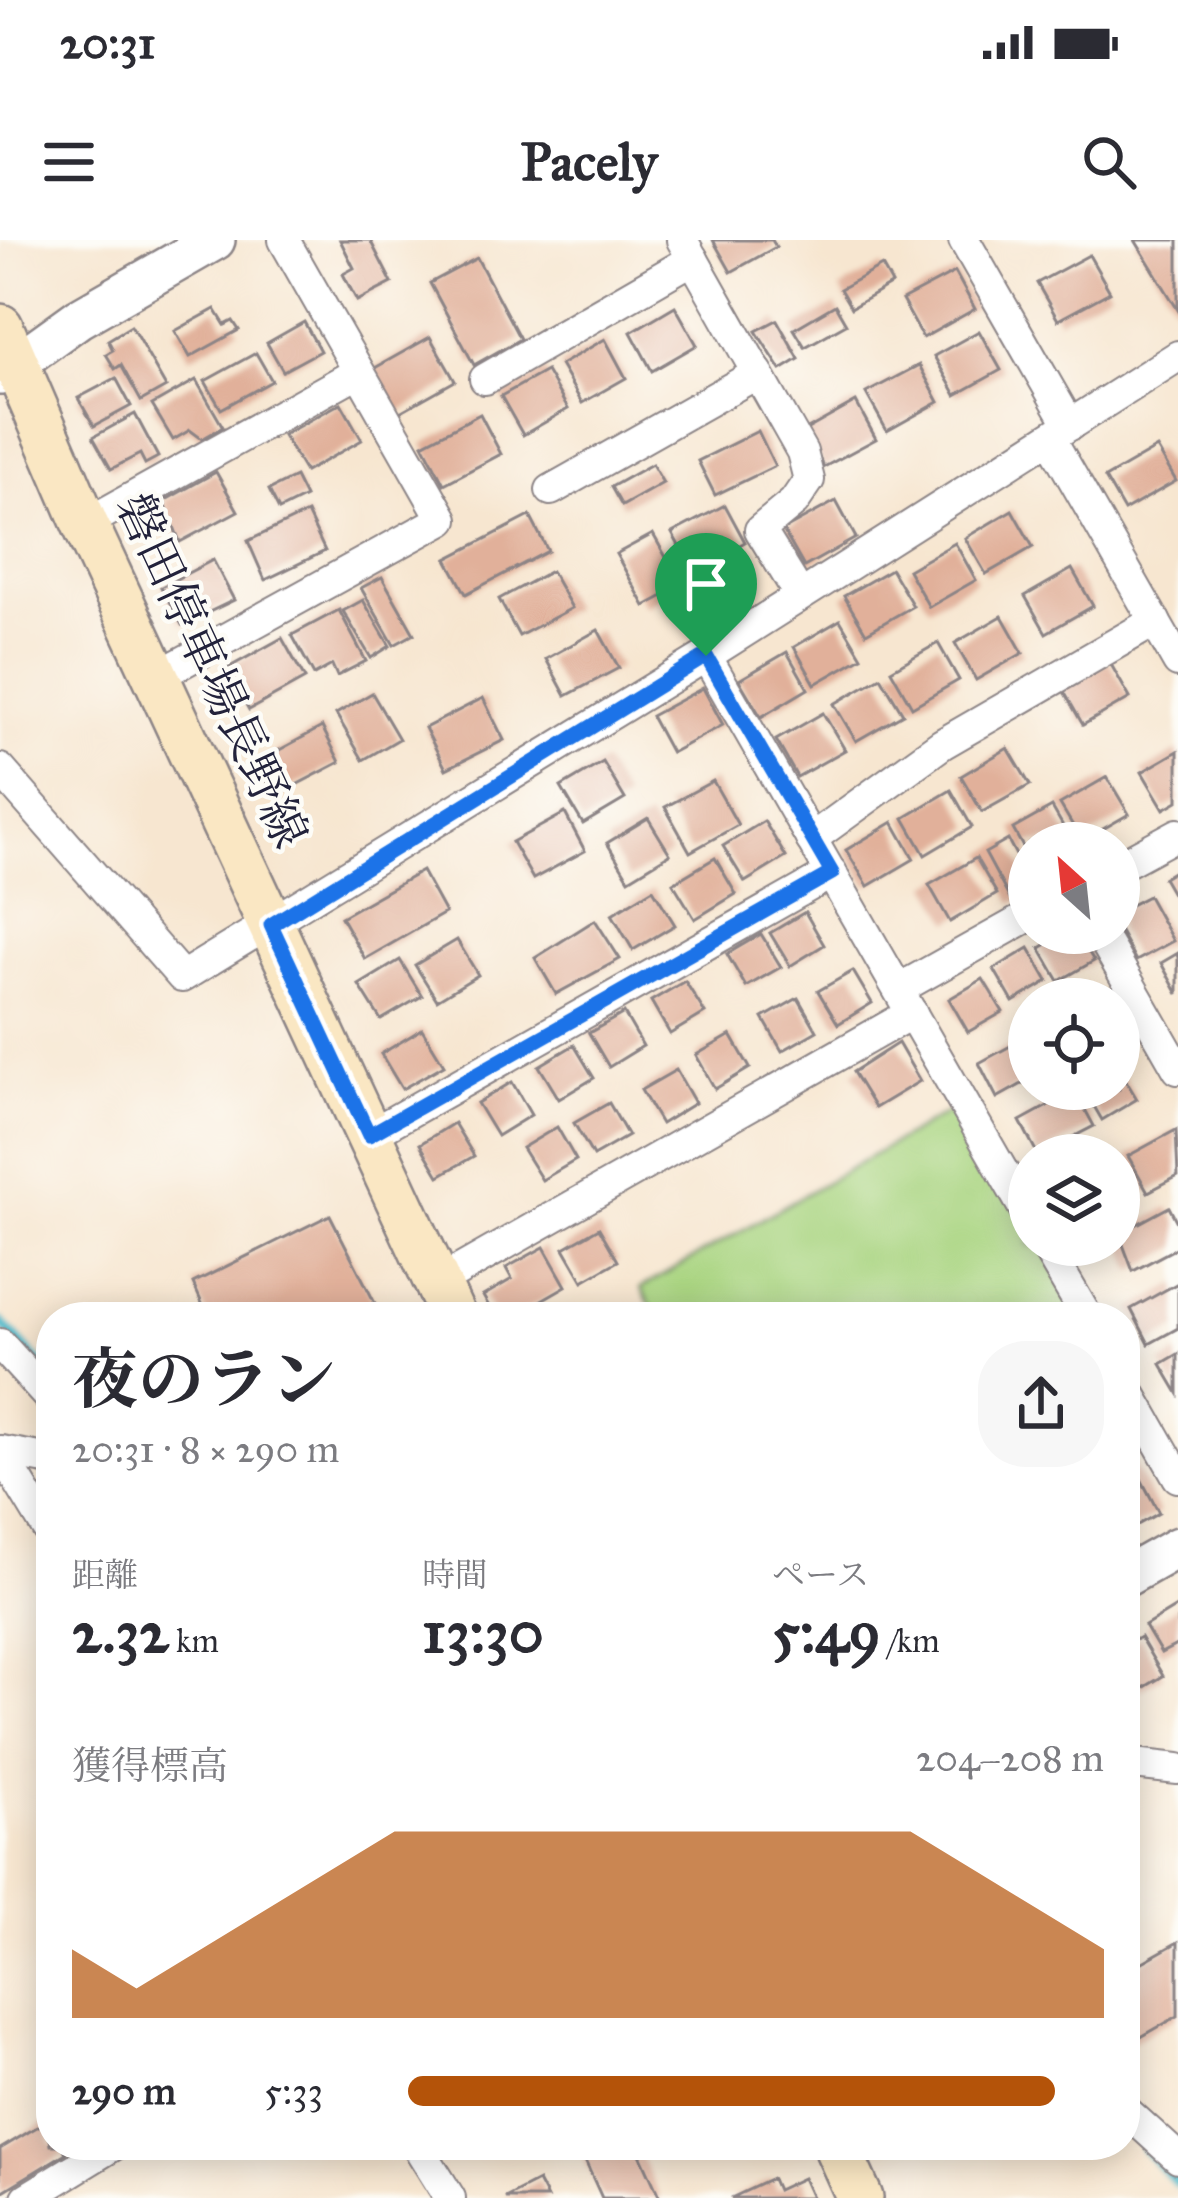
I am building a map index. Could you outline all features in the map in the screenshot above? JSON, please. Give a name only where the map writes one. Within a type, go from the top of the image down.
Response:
[{"type":"main road","name":"磐田停車場長野線","points":[[5,354],[445,1300]]},
{"type":"main road","points":[[843,2160],[860,2198]]},
{"type":"street","points":[[5,354],[215,240]]},
{"type":"street","points":[[156,676],[443,519],[284,240]]},
{"type":"street","points":[[964,240],[1178,662]]},
{"type":"street","points":[[485,379],[688,249],[802,452],[809,480],[794,502],[760,530],[800,596]]},
{"type":"street","points":[[0,769],[182,977],[706,656],[1178,356]]},
{"type":"street","points":[[85,524],[358,372]]},
{"type":"street","points":[[551,490],[758,373]]},
{"type":"street","points":[[812,839],[942,744],[1155,621]]},
{"type":"street","points":[[706,656],[1008,1180]]},
{"type":"street","points":[[1140,854],[1178,833]]},
{"type":"street","points":[[369,1135],[832,873]]},
{"type":"street","points":[[445,1300],[1008,930]]},
{"type":"street","points":[[1112,954],[1178,1069]]},
{"type":"street","points":[[1057,1266],[1078,1302]]},
{"type":"street","points":[[0,1344],[36,1384]]},
{"type":"street","points":[[1140,1410],[1178,1477]]},
{"type":"street","points":[[1,1451],[36,1457]]},
{"type":"street","points":[[1,1451],[36,1510]]},
{"type":"street","points":[[1140,1569],[1178,1547]]},
{"type":"street","points":[[1140,1765],[1178,1769]]},
{"type":"street","points":[[1140,2124],[1178,2158]]},
{"type":"street","points":[[27,2198],[90,2160]]},
{"type":"street","points":[[426,2160],[450,2198]]},
{"type":"green space","points":[[964,1103],[1008,1180],[1008,1266],[1057,1266],[1078,1302],[649,1302],[641,1288]]},
{"type":"building","points":[[340,240],[370,240],[392,283],[357,301],[343,274],[354,268]]},
{"type":"building","points":[[713,240],[772,240],[776,247],[731,272]]},
{"type":"building","points":[[1135,240],[1178,240],[1178,310]]},
{"type":"building","points":[[1089,255],[1110,292],[1058,320],[1037,283]]},
{"type":"building","points":[[477,258],[520,339],[474,365],[430,283]]},
{"type":"building","points":[[882,266],[892,284],[851,308],[840,289]]},
{"type":"building","points":[[955,272],[975,309],[923,338],[902,300]]},
{"type":"building","points":[[835,305],[846,324],[805,347],[794,329]]},
{"type":"building","points":[[675,306],[697,345],[652,371],[631,332]]},
{"type":"building","points":[[215,309],[225,325],[233,321],[239,330],[190,357],[175,331]]},
{"type":"building","points":[[777,320],[799,359],[781,370],[756,331]]},
{"type":"building","points":[[304,322],[320,351],[283,371],[267,343]]},
{"type":"building","points":[[131,326],[166,387],[141,401],[121,365],[115,369],[106,354],[113,350],[108,340]]},
{"type":"building","points":[[979,331],[1001,370],[956,395],[934,356]]},
{"type":"building","points":[[430,337],[455,381],[398,413],[373,369]]},
{"type":"building","points":[[605,339],[626,378],[582,403],[560,365]]},
{"type":"building","points":[[256,353],[272,381],[221,409],[205,381]]},
{"type":"building","points":[[919,365],[939,402],[887,431],[866,393]]},
{"type":"building","points":[[546,371],[568,409],[523,435],[501,396]]},
{"type":"building","points":[[116,378],[131,406],[94,426],[78,398]]},
{"type":"building","points":[[196,380],[223,427],[202,439],[190,430],[173,440],[152,405]]},
{"type":"building","points":[[856,402],[876,439],[824,467],[804,431]]},
{"type":"building","points":[[341,403],[362,440],[305,472],[283,435]]},
{"type":"building","points":[[135,414],[158,457],[145,464],[140,454],[111,469],[93,437]]},
{"type":"building","points":[[480,414],[501,454],[444,484],[423,444]]},
{"type":"building","points":[[758,431],[775,466],[715,495],[698,461]]},
{"type":"building","points":[[1157,448],[1176,481],[1124,511],[1105,478]]},
{"type":"building","points":[[652,464],[663,483],[622,506],[611,487]]},
{"type":"building","points":[[216,472],[238,511],[180,542],[164,501]]},
{"type":"building","points":[[295,477],[305,497],[279,510],[269,490]]},
{"type":"building","points":[[836,501],[856,538],[804,567],[783,530]]},
{"type":"building","points":[[725,505],[745,542],[693,571],[672,533]]},
{"type":"building","points":[[1012,510],[1033,547],[986,574],[965,538]]},
{"type":"building","points":[[307,513],[325,551],[265,580],[248,541]]},
{"type":"building","points":[[530,516],[548,551],[466,594],[447,559]]},
{"type":"building","points":[[653,534],[682,586],[645,606],[616,554]]},
{"type":"building","points":[[955,543],[976,580],[929,607],[908,570]]},
{"type":"building","points":[[213,560],[234,600],[182,625],[161,587]]},
{"type":"building","points":[[891,569],[913,606],[866,633],[844,596]]},
{"type":"building","points":[[1072,569],[1093,606],[1046,633],[1025,596]]},
{"type":"building","points":[[551,571],[572,608],[519,636],[499,599]]},
{"type":"building","points":[[382,577],[414,634],[394,645],[361,588]]},
{"type":"building","points":[[363,600],[390,646],[371,658],[343,611]]},
{"type":"building","points":[[339,610],[366,661],[337,676],[332,665],[314,675],[292,635]]},
{"type":"building","points":[[1002,616],[1023,653],[976,680],[955,643]]},
{"type":"building","points":[[840,620],[862,657],[815,684],[794,647]]},
{"type":"building","points":[[598,630],[619,668],[566,696],[546,659]]},
{"type":"building","points":[[282,638],[305,679],[249,710],[226,669]]},
{"type":"building","points":[[938,643],[959,680],[912,707],[891,670]]},
{"type":"building","points":[[787,652],[808,689],[761,717],[739,680]]},
{"type":"building","points":[[1109,661],[1130,698],[1083,725],[1062,688]]},
{"type":"building","points":[[881,677],[903,714],[856,741],[834,704]]},
{"type":"building","points":[[703,688],[723,725],[671,753],[651,716]]},
{"type":"building","points":[[372,693],[399,739],[363,760],[336,714]]},
{"type":"building","points":[[483,698],[504,740],[446,769],[425,728]]},
{"type":"building","points":[[823,713],[845,750],[797,777],[776,740]]},
{"type":"building","points":[[322,727],[340,762],[275,796],[257,762]]},
{"type":"building","points":[[1008,748],[1030,785],[982,812],[961,776]]},
{"type":"building","points":[[1178,751],[1178,801],[1164,809],[1142,772]]},
{"type":"building","points":[[603,762],[625,799],[583,824],[561,787]]},
{"type":"building","points":[[1107,777],[1129,814],[1115,822],[1071,822],[1060,804]]},
{"type":"building","points":[[713,781],[738,825],[690,852],[665,807]]},
{"type":"building","points":[[951,790],[972,827],[925,855],[904,818]]},
{"type":"building","points":[[1052,807],[1061,822],[1025,822]]},
{"type":"building","points":[[565,813],[585,851],[533,879],[512,842]]},
{"type":"building","points":[[648,818],[670,854],[629,879],[607,843]]},
{"type":"building","points":[[764,821],[786,857],[745,882],[723,846]]},
{"type":"building","points":[[893,822],[914,859],[868,886],[846,850]]},
{"type":"building","points":[[1008,840],[1008,896],[985,853]]},
{"type":"building","points":[[715,858],[736,894],[695,919],[673,883]]},
{"type":"building","points":[[976,858],[997,894],[950,922],[929,885]]},
{"type":"building","points":[[1178,869],[1178,904],[1163,878]]},
{"type":"building","points":[[422,871],[445,913],[365,959],[341,917]]},
{"type":"building","points":[[653,889],[675,925],[633,950],[612,914]]},
{"type":"building","points":[[1148,896],[1173,941],[1136,961],[1132,954],[1140,954],[1140,900]]},
{"type":"building","points":[[805,912],[824,945],[790,966],[770,933]]},
{"type":"building","points":[[595,920],[620,959],[556,994],[535,958]]},
{"type":"building","points":[[761,934],[781,967],[746,987],[727,954]]},
{"type":"building","points":[[457,940],[478,975],[437,1000],[415,965]]},
{"type":"building","points":[[1178,953],[1178,994],[1161,963]]},
{"type":"building","points":[[1019,954],[1032,954],[1046,978],[1008,978],[1008,993],[994,969]]},
{"type":"building","points":[[1043,954],[1090,954],[1094,961],[1064,978],[1057,978]]},
{"type":"building","points":[[400,960],[422,996],[381,1020],[359,985]]},
{"type":"building","points":[[853,971],[872,1003],[838,1024],[818,991]]},
{"type":"building","points":[[983,979],[1003,1012],[968,1032],[949,999]]},
{"type":"building","points":[[685,981],[705,1013],[670,1034],[651,1001]]},
{"type":"building","points":[[798,998],[817,1031],[782,1051],[763,1018]]},
{"type":"building","points":[[624,1013],[643,1046],[609,1067],[589,1033]]},
{"type":"building","points":[[422,1029],[444,1065],[402,1089],[381,1054]]},
{"type":"building","points":[[731,1035],[750,1068],[715,1089],[696,1055]]},
{"type":"building","points":[[898,1043],[920,1081],[875,1108],[853,1072]]},
{"type":"building","points":[[574,1045],[594,1078],[559,1099],[539,1066]]},
{"type":"building","points":[[1008,1047],[1008,1092],[997,1098],[979,1063]]},
{"type":"building","points":[[676,1070],[695,1103],[661,1124],[641,1090]]},
{"type":"building","points":[[512,1082],[531,1115],[497,1136],[477,1103]]},
{"type":"building","points":[[609,1103],[628,1136],[593,1156],[574,1123]]},
{"type":"building","points":[[1040,1110],[1085,1110],[1094,1126],[1079,1134],[1027,1134],[1020,1121]]},
{"type":"building","points":[[1096,1110],[1119,1110],[1102,1120]]},
{"type":"building","points":[[454,1123],[474,1156],[439,1176],[420,1144]]},
{"type":"building","points":[[557,1127],[576,1160],[542,1180],[522,1148]]},
{"type":"building","points":[[1176,1130],[1178,1176],[1148,1192],[1140,1178],[1140,1150]]},
{"type":"building","points":[[1169,1207],[1178,1224],[1178,1247],[1133,1271],[1131,1266],[1140,1266],[1140,1223]]},
{"type":"building","points":[[330,1215],[374,1302],[201,1302],[193,1283]]},
{"type":"building","points":[[599,1228],[618,1261],[583,1281],[564,1248]]},
{"type":"building","points":[[544,1247],[566,1286],[538,1302],[486,1302],[483,1296],[512,1279],[506,1268]]},
{"type":"building","points":[[1178,1283],[1178,1328],[1149,1344],[1140,1326],[1140,1304]]},
{"type":"building","points":[[1178,1354],[1178,1393],[1161,1364]]},
{"type":"building","points":[[1140,1477],[1159,1513],[1140,1524]]},
{"type":"building","points":[[1178,1606],[1178,1644],[1161,1653],[1145,1626]]},
{"type":"building","points":[[1140,1637],[1163,1676],[1140,1690]]},
{"type":"building","points":[[1178,1942],[1178,2016],[1140,2038],[1140,1964]]},
{"type":"building","points":[[36,2128],[36,2160],[54,2160],[0,2193],[0,2149]]},
{"type":"building","points":[[585,2160],[643,2160],[660,2198],[602,2198]]},
{"type":"building","points":[[803,2178],[812,2198],[731,2198],[772,2179],[777,2190]]},
{"type":"building","points":[[538,2181],[547,2198],[505,2198]]},
{"type":"waterway","points":[[0,1322],[36,1360]]},
{"type":"waterway","points":[[1145,2148],[1178,2184]]},
{"type":"route","points":[[706,656],[832,873],[369,1135],[271,925],[706,656]]}]
